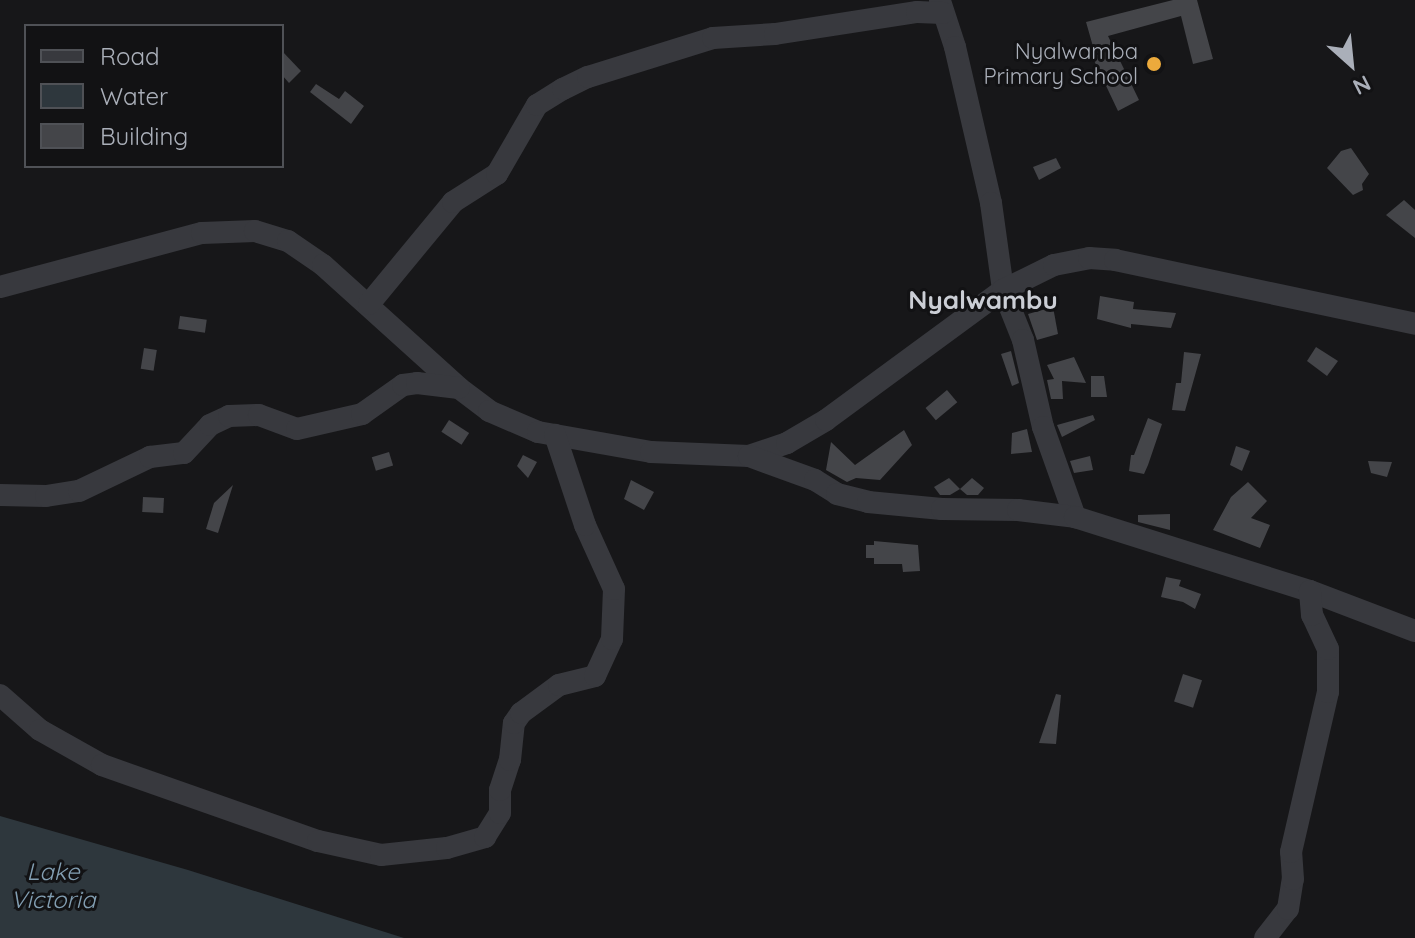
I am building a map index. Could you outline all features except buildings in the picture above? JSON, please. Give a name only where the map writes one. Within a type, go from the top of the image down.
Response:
[{"type":"street","points":[[369,304],[453,202],[490,182],[497,174],[537,105],[563,89],[588,77],[701,40],[775,34],[941,6],[955,47],[991,203],[1003,290],[1023,340],[1043,427],[1075,517]]},
{"type":"street","points":[[0,287],[202,233],[255,231],[288,241],[369,304],[459,388],[489,411],[538,432],[651,452],[749,456],[815,480],[837,494],[868,502],[942,509],[1018,510],[1075,517],[1310,591],[1415,631]]},
{"type":"street","points":[[749,456],[787,443],[826,420],[1003,290],[1054,265],[1089,258],[1115,260],[1415,324]]},
{"type":"street","points":[[0,495],[46,496],[79,491],[150,457],[184,453],[210,425],[229,416],[259,415],[297,429],[362,414],[403,385],[417,383],[459,388]]},
{"type":"street","points":[[0,695],[40,730],[102,765],[318,841],[381,855],[434,850],[485,837],[500,813],[500,790],[510,760],[514,723],[521,713],[559,685],[595,676],[612,639],[614,589],[585,525],[555,435]]},
{"type":"street","points":[[1265,938],[1288,909],[1293,879],[1291,852],[1328,692],[1328,649],[1312,615],[1310,591]]},
{"type":"water","name":"Lake Victoria","points":[[0,816],[188,870],[404,938],[0,938]]},
{"type":"place","name":"Nyalwamba Primary School","points":[[1154,64]]},
{"type":"district","name":"Nyalwambu","points":[[983,300]]}]
